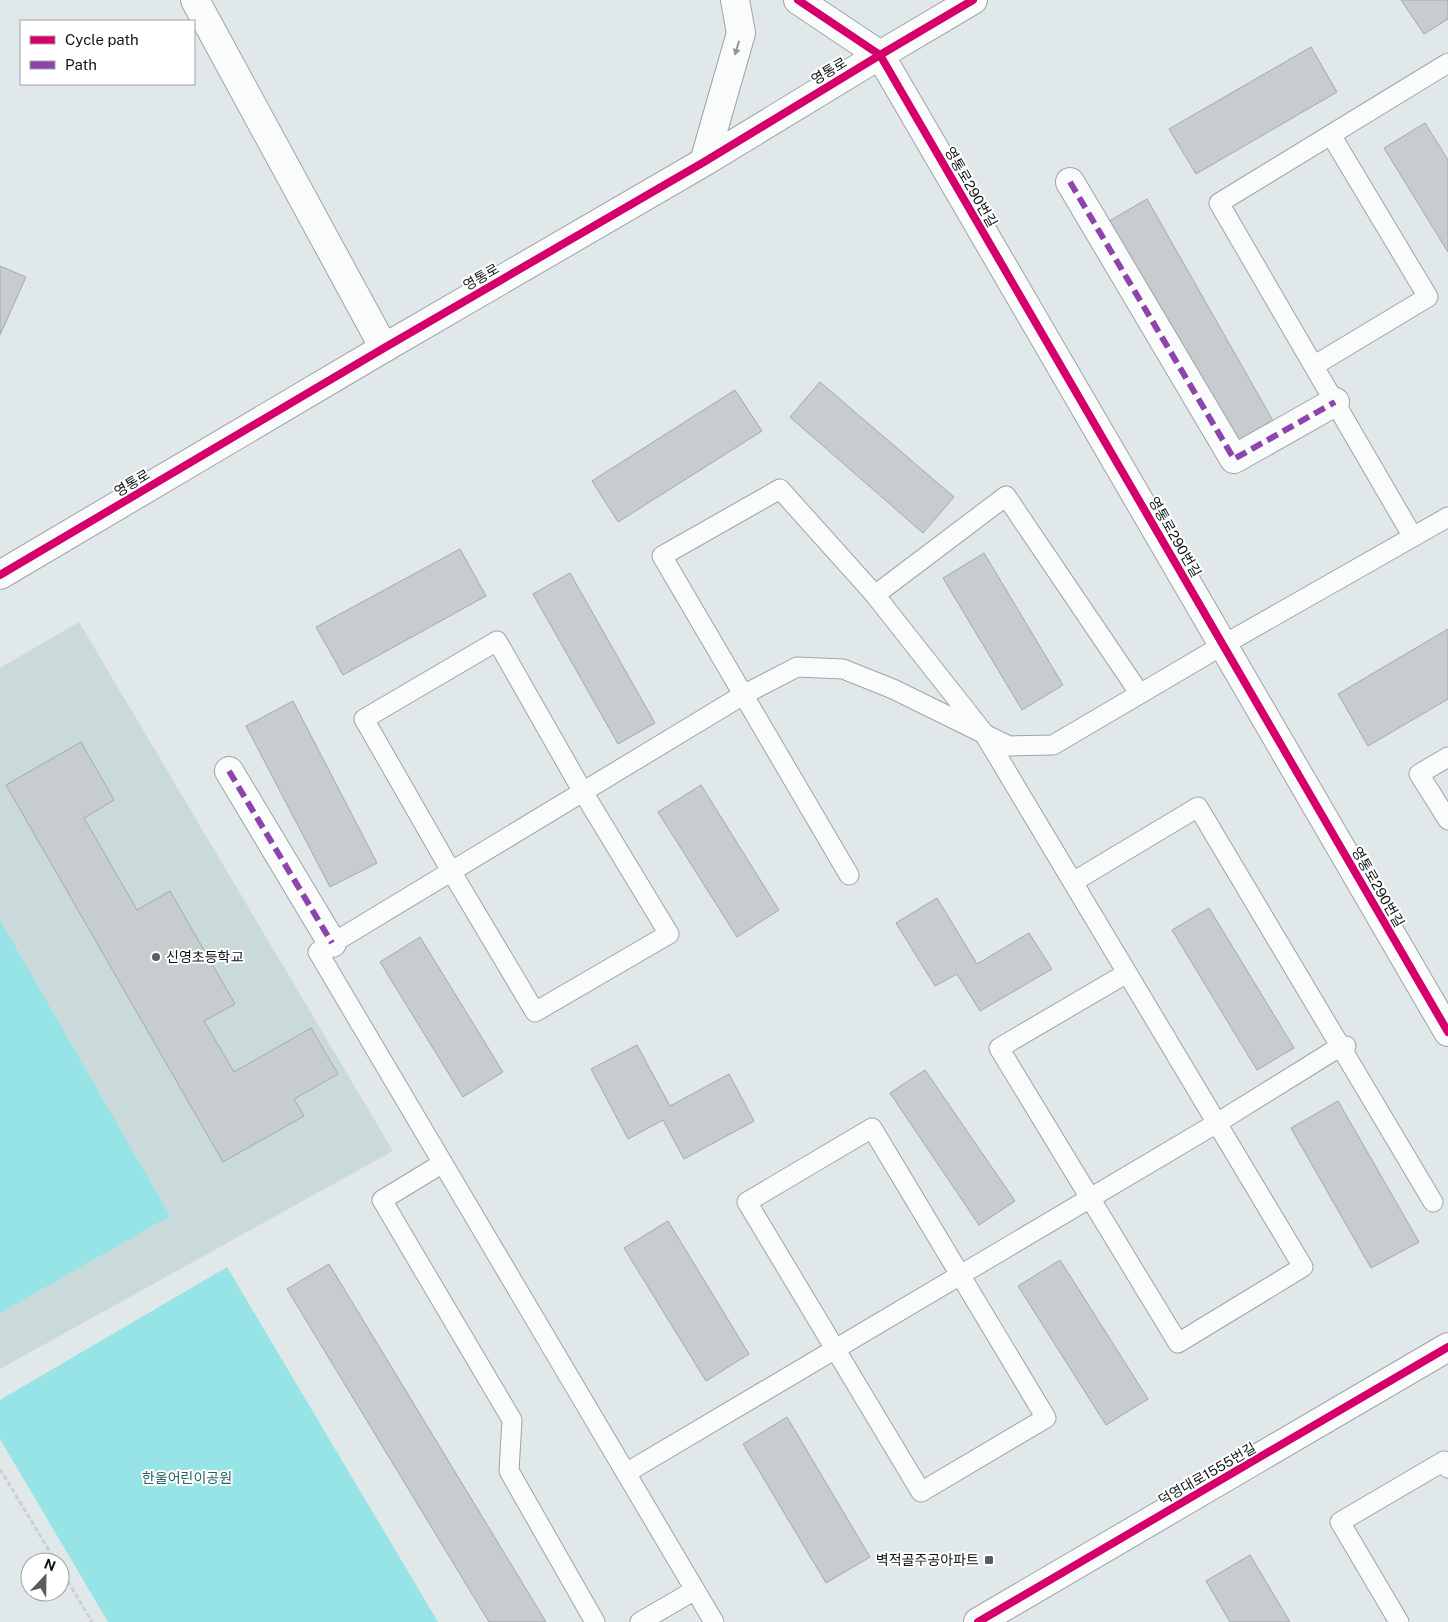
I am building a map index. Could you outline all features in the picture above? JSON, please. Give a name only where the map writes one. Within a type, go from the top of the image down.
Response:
[{"type":"street","points":[[195,0],[384,348]]},
{"type":"street","points":[[704,162],[742,33],[735,0]]},
{"type":"street","points":[[798,0],[880,55]]},
{"type":"street","name":"영통로","points":[[0,576],[384,348],[704,162],[973,0]]},
{"type":"street","name":"영통로290번길","points":[[880,55],[1448,1032]]},
{"type":"street","points":[[1070,182],[1234,459],[1335,402]]},
{"type":"street","points":[[228,771],[332,943]]},
{"type":"street","name":"덕영대로1555번길","points":[[978,1622],[1448,1347]]},
{"type":"lane","points":[[1413,537],[1219,202],[1448,63]]},
{"type":"lane","points":[[1315,365],[1428,297],[1331,135]]},
{"type":"lane","points":[[849,875],[662,556],[780,489],[875,595],[983,732],[1303,1267],[1178,1343],[999,1048],[1127,973]]},
{"type":"lane","points":[[875,595],[1006,496],[1140,694]]},
{"type":"lane","points":[[714,1622],[318,952],[743,695],[797,667],[843,669],[892,688],[1010,746],[1053,745],[1223,645],[1448,517]]},
{"type":"lane","points":[[497,641],[583,792],[669,934],[535,1012],[451,871],[364,719],[497,641]]},
{"type":"lane","points":[[1448,757],[1419,774],[1448,820]]},
{"type":"lane","points":[[1073,882],[1198,807],[1343,1046],[1433,1202]]},
{"type":"lane","points":[[626,1473],[1343,1046]]},
{"type":"lane","points":[[872,1128],[1046,1418],[921,1492],[836,1348],[747,1202],[872,1128]]},
{"type":"lane","points":[[443,1163],[382,1200],[512,1420],[510,1471],[594,1622]]},
{"type":"lane","points":[[1399,1622],[1340,1522],[1444,1461],[1448,1468]]},
{"type":"lane","points":[[640,1622],[695,1590]]},
{"type":"path","points":[[0,1469],[50,1552]]},
{"type":"path","points":[[70,1585],[92,1622]]},
{"type":"shaded area","points":[[79,622],[393,1151],[0,1369],[0,668]]},
{"type":"green space","points":[[0,920],[170,1216],[0,1313]]},
{"type":"green space","name":"한울어린이공원","points":[[227,1267],[438,1622],[108,1622],[70,1558],[70,1552],[67,1552],[0,1439],[0,1400]]},
{"type":"building","points":[[1401,0],[1448,0],[1448,19],[1424,34]]},
{"type":"building","points":[[1311,47],[1337,92],[1196,174],[1169,129]]},
{"type":"building","points":[[1425,123],[1448,160],[1448,252],[1384,148]]},
{"type":"building","points":[[1147,199],[1276,426],[1235,449],[1106,223]]},
{"type":"building","points":[[0,266],[26,277],[0,335]]},
{"type":"building","points":[[820,382],[954,497],[923,533],[790,417]]},
{"type":"building","points":[[735,390],[762,431],[618,522],[592,481]]},
{"type":"building","points":[[460,549],[486,596],[343,675],[316,627]]},
{"type":"building","points":[[984,553],[1063,685],[1022,710],[943,578]]},
{"type":"building","points":[[570,573],[655,723],[618,744],[533,594]]},
{"type":"building","points":[[1448,629],[1448,699],[1368,746],[1338,694]]},
{"type":"building","points":[[293,701],[377,863],[330,887],[246,726]]},
{"type":"building","name":"신영초등학교","points":[[81,742],[114,800],[84,818],[137,910],[170,891],[235,1004],[204,1021],[234,1072],[311,1028],[338,1074],[294,1099],[304,1116],[223,1162],[6,785]]},
{"type":"building","points":[[701,785],[779,910],[737,937],[658,812]]},
{"type":"building","points":[[937,898],[977,964],[1029,933],[1052,969],[980,1011],[957,974],[935,986],[896,923]]},
{"type":"building","points":[[1209,908],[1294,1048],[1257,1070],[1172,930]]},
{"type":"building","points":[[420,937],[503,1072],[463,1097],[380,962]]},
{"type":"building","points":[[637,1045],[670,1106],[729,1074],[754,1121],[684,1159],[663,1120],[628,1139],[591,1069]]},
{"type":"building","points":[[925,1070],[1015,1201],[979,1225],[890,1093]]},
{"type":"building","points":[[1338,1101],[1419,1242],[1371,1268],[1291,1128]]},
{"type":"building","points":[[668,1221],[749,1354],[706,1381],[624,1248]]},
{"type":"building","points":[[1060,1260],[1148,1399],[1106,1425],[1018,1286]]},
{"type":"building","points":[[329,1264],[546,1622],[489,1622],[287,1289]]},
{"type":"building","points":[[787,1417],[870,1557],[826,1583],[743,1444]]},
{"type":"building","points":[[1250,1555],[1290,1622],[1230,1622],[1206,1581]]},
{"type":"marked path","points":[[1070,182],[1234,459],[1335,402]]},
{"type":"marked path","points":[[229,771],[332,943]]},
{"type":"cycle path","points":[[798,0],[880,55],[1448,1032]]},
{"type":"cycle path","points":[[0,575],[704,162],[973,0]]},
{"type":"cycle path","points":[[978,1622],[1448,1347]]},
{"type":"place","name":"신영초등학교","points":[[156,957]]},
{"type":"place","name":"벽적골주공아파트","points":[[989,1560]]}]
